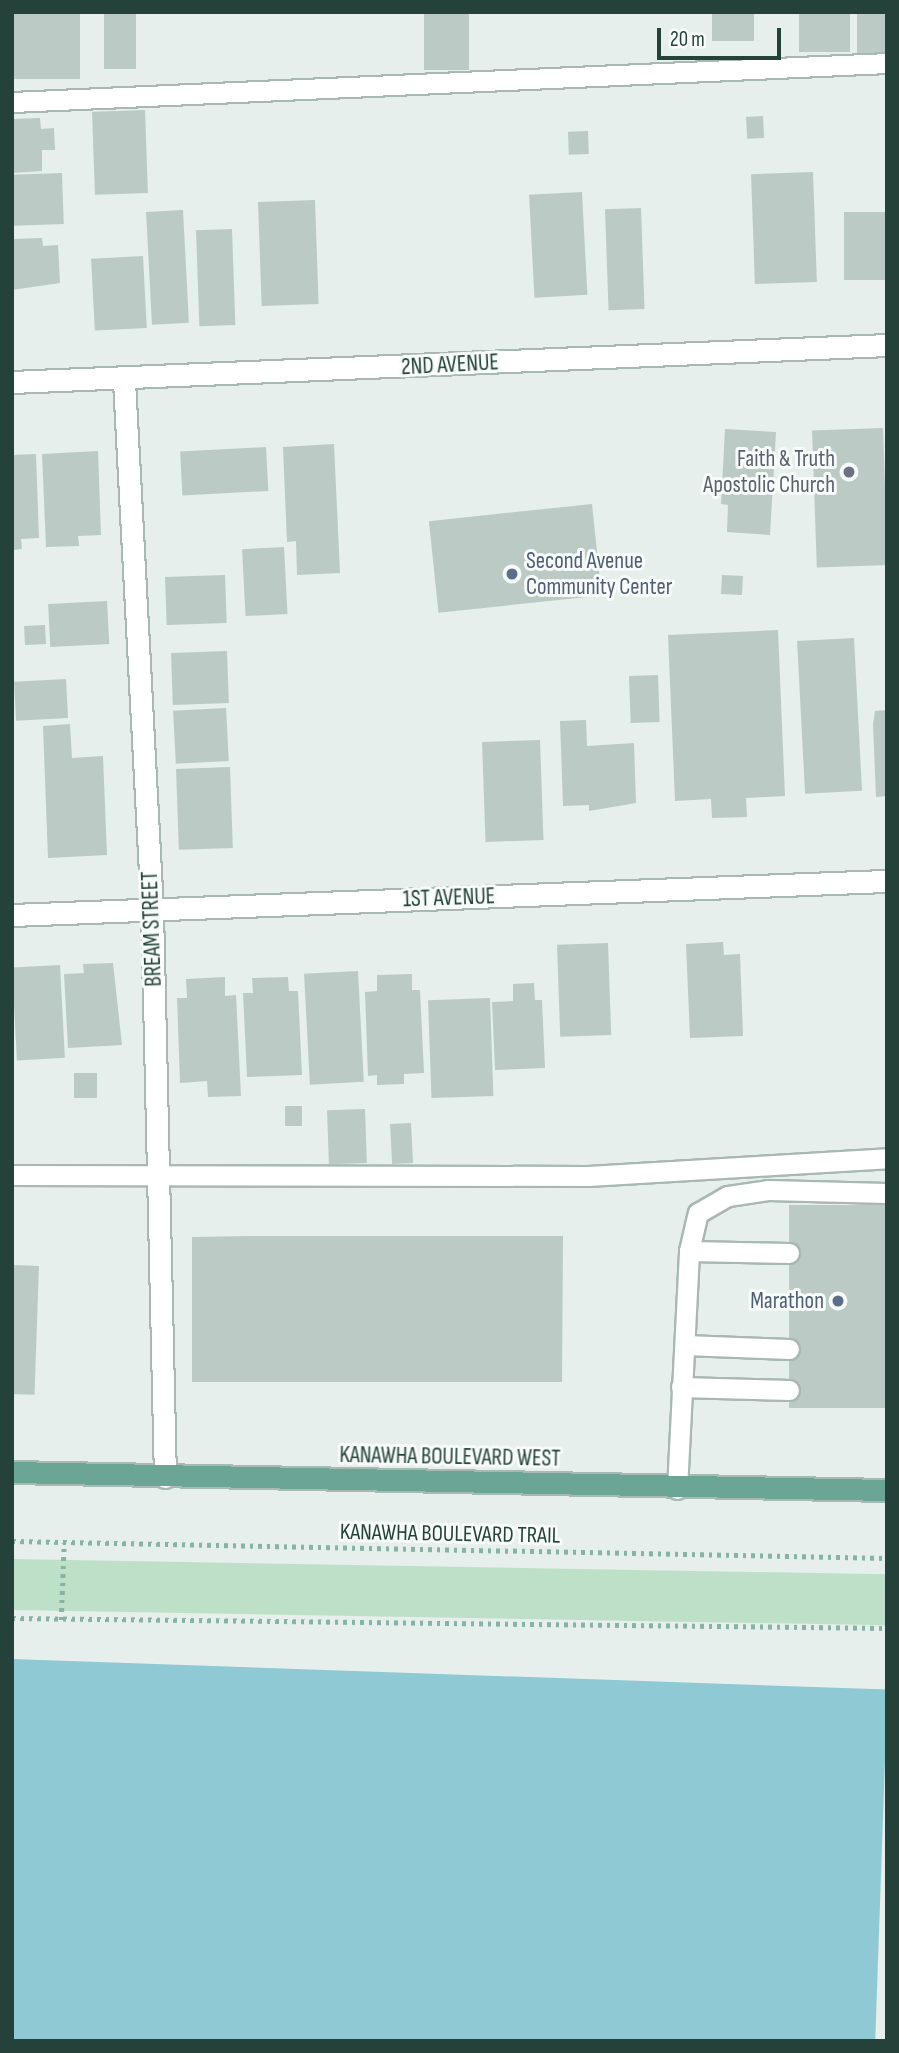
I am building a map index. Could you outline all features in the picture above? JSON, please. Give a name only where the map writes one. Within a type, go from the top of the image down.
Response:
[{"type":"main road","name":"KANAWHA BOULEVARD WEST","points":[[12,1472],[677,1489],[887,1490]]},
{"type":"street","name":"2ND AVENUE","points":[[12,383],[124,381],[887,345]]},
{"type":"street","name":"BREAM STREET","points":[[124,381],[152,910],[165,1477]]},
{"type":"street","name":"1ST AVENUE","points":[[12,915],[887,881]]},
{"type":"lane","points":[[12,102],[887,63]]},
{"type":"lane","points":[[12,1175],[588,1176],[887,1158]]},
{"type":"lane","points":[[677,1489],[689,1251],[698,1213],[728,1196],[768,1190],[887,1193]]},
{"type":"lane","points":[[689,1251],[789,1253]]},
{"type":"lane","points":[[685,1345],[789,1349]]},
{"type":"lane","points":[[681,1387],[789,1390]]},
{"type":"path","name":"KANAWHA BOULEVARD TRAIL","points":[[12,1542],[887,1558]]},
{"type":"path","points":[[61,1620],[64,1544]]},
{"type":"path","points":[[12,1618],[887,1628]]},
{"type":"green space","points":[[12,1559],[887,1574],[886,1625],[12,1610]]},
{"type":"water","points":[[12,1659],[887,1690],[875,2041],[12,2041]]},
{"type":"building","points":[[12,12],[80,12],[80,79],[12,79]]},
{"type":"building","points":[[104,12],[136,12],[136,69],[104,69]]},
{"type":"building","points":[[424,12],[469,12],[469,70],[424,70]]},
{"type":"building","points":[[712,12],[754,12],[754,41],[712,41]]},
{"type":"building","points":[[799,12],[850,12],[850,52],[799,52]]},
{"type":"building","points":[[857,12],[887,12],[887,53],[857,53]]},
{"type":"building","points":[[145,110],[148,193],[95,195],[92,112]]},
{"type":"building","points":[[763,116],[764,138],[747,139],[746,117]]},
{"type":"building","points":[[40,118],[41,129],[54,128],[55,150],[42,150],[42,171],[12,173],[12,119]]},
{"type":"building","points":[[588,131],[589,154],[569,155],[568,132]]},
{"type":"building","points":[[813,172],[817,282],[755,284],[751,174]]},
{"type":"building","points":[[62,173],[64,224],[14,226],[12,175]]},
{"type":"building","points":[[582,192],[587,295],[534,298],[529,195]]},
{"type":"building","points":[[315,200],[319,304],[262,306],[258,202]]},
{"type":"building","points":[[641,208],[645,309],[609,310],[605,209]]},
{"type":"building","points":[[183,210],[189,323],[152,325],[146,212]]},
{"type":"building","points":[[844,212],[887,212],[887,280],[844,280]]},
{"type":"building","points":[[232,229],[235,325],[199,326],[196,230]]},
{"type":"building","points":[[42,238],[43,246],[58,245],[60,283],[12,290],[12,239]]},
{"type":"building","points":[[143,256],[147,328],[95,331],[91,259]]},
{"type":"building","name":"Faith & Truth Apostolic Church","points":[[883,428],[887,565],[817,567],[812,430]]},
{"type":"building","points":[[725,429],[776,432],[770,535],[727,532],[728,505],[721,504]]},
{"type":"building","points":[[334,444],[340,573],[297,575],[296,541],[287,542],[283,447]]},
{"type":"building","points":[[266,447],[268,491],[182,495],[180,452]]},
{"type":"building","points":[[98,451],[101,535],[78,536],[79,546],[46,547],[42,454]]},
{"type":"building","points":[[36,454],[39,538],[21,539],[22,549],[12,550],[12,455]]},
{"type":"building","name":"Second Avenue Community Center","points":[[592,504],[602,595],[439,613],[429,521]]},
{"type":"building","points":[[284,547],[288,614],[246,616],[242,549]]},
{"type":"building","points":[[225,575],[227,623],[167,625],[165,577]]},
{"type":"building","points":[[722,575],[743,576],[742,595],[721,594]]},
{"type":"building","points":[[107,601],[109,644],[50,647],[48,604]]},
{"type":"building","points":[[45,625],[46,644],[25,645],[24,626]]},
{"type":"building","points":[[778,630],[785,796],[746,798],[747,817],[712,818],[711,799],[675,801],[668,635]]},
{"type":"building","points":[[854,638],[862,791],[805,794],[797,641]]},
{"type":"building","points":[[227,651],[229,703],[173,705],[171,653]]},
{"type":"building","points":[[658,675],[660,722],[631,723],[629,676]]},
{"type":"building","points":[[66,679],[68,718],[16,721],[14,682]]},
{"type":"building","points":[[226,708],[229,761],[176,764],[173,711]]},
{"type":"building","points":[[887,710],[887,796],[876,797],[873,724],[875,711]]},
{"type":"building","points":[[586,720],[587,746],[634,743],[636,803],[589,811],[589,805],[563,806],[560,721]]},
{"type":"building","points":[[70,724],[72,758],[103,756],[107,855],[48,858],[43,726]]},
{"type":"building","points":[[540,740],[543,840],[486,842],[482,742]]},
{"type":"building","points":[[230,767],[233,848],[179,850],[176,769]]},
{"type":"building","points":[[723,942],[724,955],[740,954],[743,1036],[690,1038],[686,944]]},
{"type":"building","points":[[608,943],[611,1035],[560,1037],[557,945]]},
{"type":"building","points":[[113,963],[122,1045],[68,1048],[64,974],[84,973],[83,964]]},
{"type":"building","points":[[60,965],[65,1058],[17,1060],[12,968]]},
{"type":"building","points":[[358,971],[364,1082],[310,1085],[304,974]]},
{"type":"building","points":[[412,974],[412,990],[420,990],[424,1073],[404,1074],[404,1084],[377,1085],[377,1075],[368,1076],[365,992],[377,991],[377,975]]},
{"type":"building","points":[[225,977],[225,996],[236,995],[241,1096],[208,1097],[207,1081],[180,1083],[177,998],[187,998],[186,979]]},
{"type":"building","points":[[288,977],[289,991],[298,991],[302,1075],[247,1077],[243,993],[253,993],[252,978]]},
{"type":"building","points":[[534,983],[535,1000],[542,1000],[545,1068],[495,1070],[492,1002],[513,1001],[513,984]]},
{"type":"building","points":[[490,998],[493,1096],[431,1098],[428,1000]]},
{"type":"building","points":[[74,1073],[97,1073],[97,1098],[74,1098]]},
{"type":"building","points":[[285,1106],[302,1106],[302,1126],[285,1126]]},
{"type":"building","points":[[365,1109],[367,1163],[329,1164],[327,1110]]},
{"type":"building","points":[[411,1123],[413,1163],[392,1164],[390,1124]]},
{"type":"building","name":"Marathon","points":[[789,1205],[887,1205],[887,1408],[789,1408]]},
{"type":"building","points":[[563,1236],[562,1382],[192,1382],[192,1237]]},
{"type":"building","points":[[12,1265],[39,1266],[34,1395],[12,1394]]},
{"type":"place","name":"Faith & Truth Apostolic Church","points":[[849,472]]},
{"type":"place","name":"Second Avenue Community Center","points":[[512,574]]},
{"type":"place","name":"Marathon","points":[[838,1301]]}]
